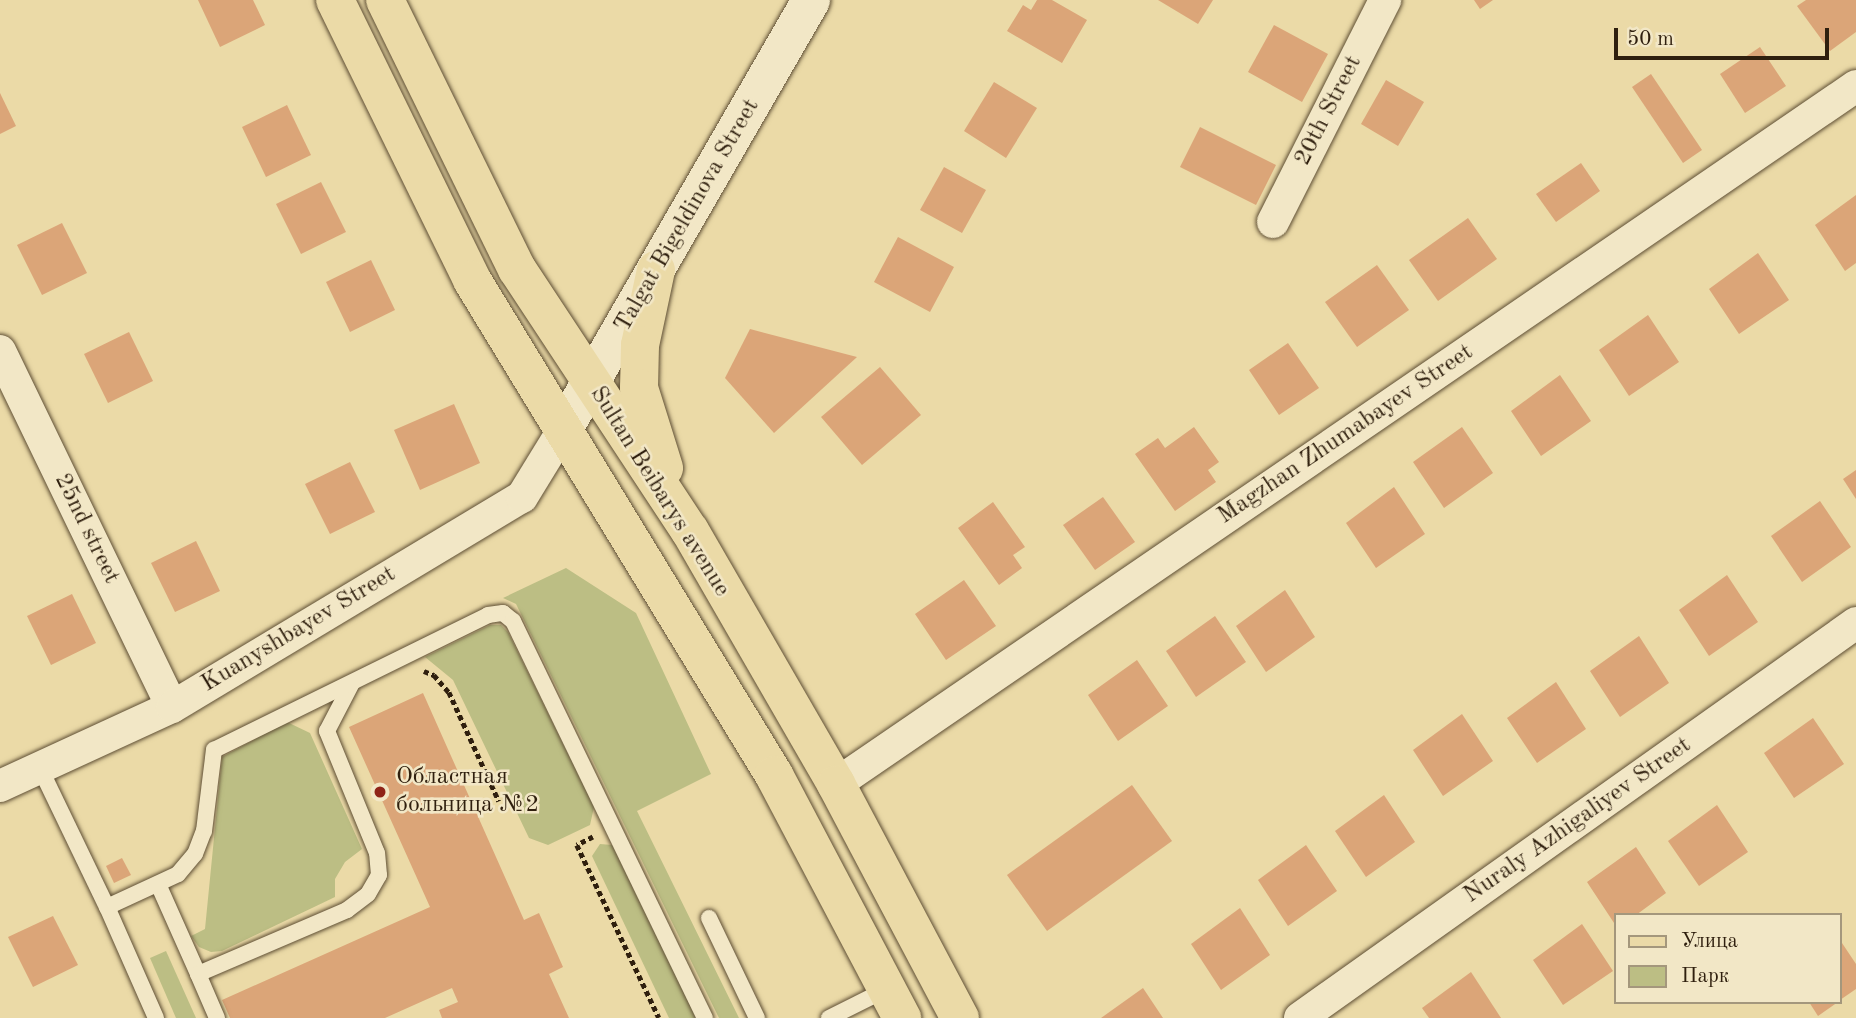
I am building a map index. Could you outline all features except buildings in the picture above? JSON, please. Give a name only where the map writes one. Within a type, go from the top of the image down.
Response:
[{"type":"main road","name":"Sultan Beibarys avenue","points":[[335,0],[472,280],[774,775],[895,1003]]},
{"type":"main road","name":"Sultan Beibarys avenue","points":[[384,0],[517,269],[591,385],[690,531],[836,784],[960,1018]]},
{"type":"main road","points":[[656,270],[640,345],[639,388],[653,441],[690,531]]},
{"type":"street","name":"Talgat Bigeldinova Street","points":[[563,430],[811,0]]},
{"type":"street","name":"20th Street","points":[[1273,222],[1385,0]]},
{"type":"street","name":"Magzhan Zhumabayev Street","points":[[836,784],[1856,86]]},
{"type":"street","name":"25nd street","points":[[0,351],[172,707]]},
{"type":"street","name":"Kuanyshbayev Street","points":[[0,786],[172,707],[522,497],[563,430]]},
{"type":"street","name":"Nuraly Azhigaliyev Street","points":[[1300,1018],[1856,623]]},
{"type":"lane","points":[[107,907],[178,874],[195,854],[204,831],[214,750],[488,615],[503,613],[513,621],[705,1018]]},
{"type":"lane","points":[[198,974],[347,910],[368,894],[379,875],[377,853],[327,731],[353,681]]},
{"type":"lane","points":[[40,768],[107,907],[156,1018]]},
{"type":"lane","points":[[158,884],[217,1018]]},
{"type":"lane","points":[[709,918],[757,1018]]},
{"type":"lane","points":[[829,1018],[895,1003]]},
{"type":"path","points":[[382,667],[411,667],[435,675],[449,692],[499,801]]},
{"type":"path","points":[[612,826],[577,845],[659,1018]]},
{"type":"green space","points":[[566,568],[636,613],[711,774],[637,811],[739,1018],[719,1018],[516,604],[503,598]]},
{"type":"green space","points":[[490,625],[501,625],[508,632],[594,807],[590,825],[548,845],[529,838],[453,680],[425,657]]},
{"type":"green space","points":[[287,722],[310,733],[362,849],[345,862],[335,879],[335,897],[222,951],[211,952],[199,947],[191,936],[205,929],[222,757]]},
{"type":"green space","points":[[600,844],[612,845],[696,1018],[669,1018],[592,856]]},
{"type":"green space","points":[[166,951],[196,1018],[176,1018],[150,958]]},
{"type":"place","name":"Областная больница №2","points":[[380,792]]}]
